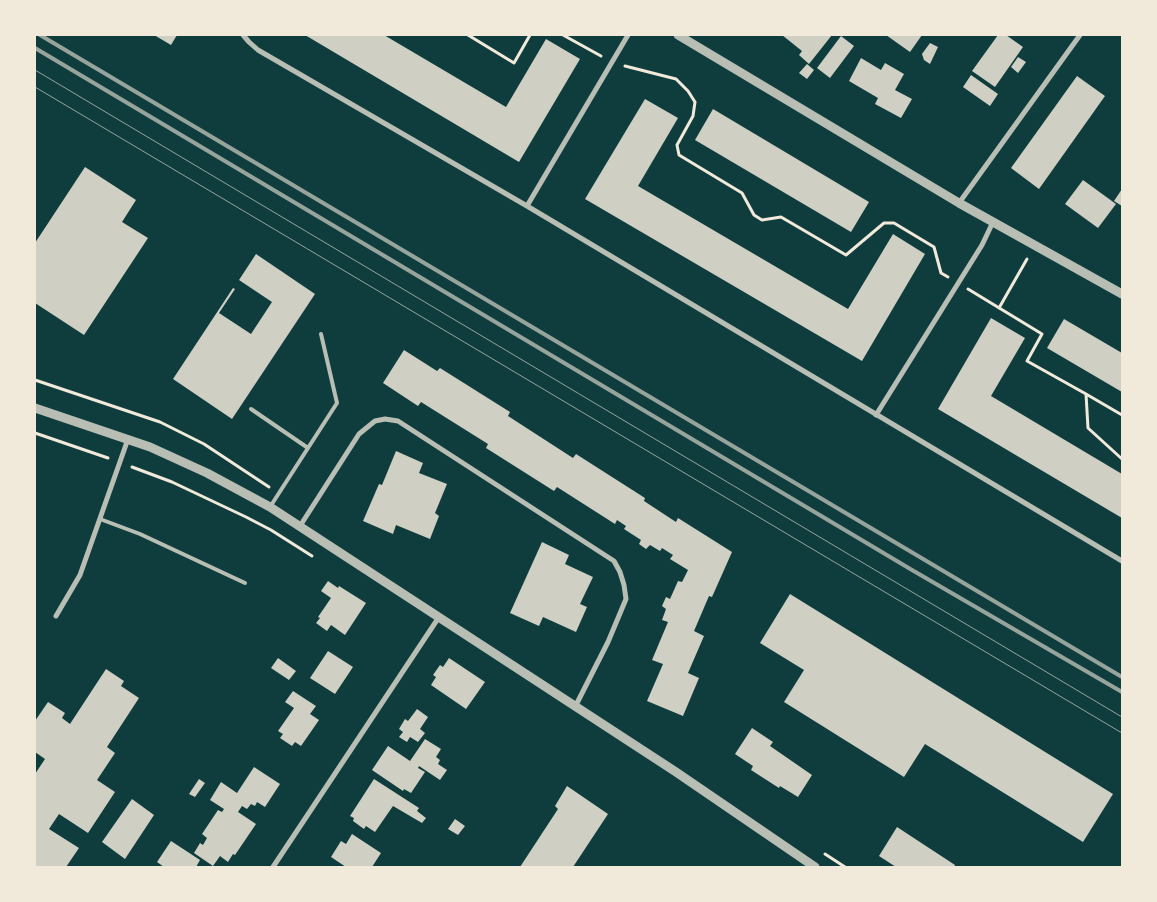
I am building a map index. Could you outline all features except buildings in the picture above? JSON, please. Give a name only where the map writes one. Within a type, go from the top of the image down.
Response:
[{"type":"street","points":[[243,35],[258,50],[527,206],[1122,561]]},
{"type":"street","points":[[527,206],[628,35]]},
{"type":"street","points":[[678,35],[993,222],[1122,294]]},
{"type":"street","points":[[959,202],[1080,35]]},
{"type":"street","points":[[876,415],[982,245],[993,222]]},
{"type":"street","points":[[35,408],[150,447],[207,473],[270,507],[684,778],[815,867]]},
{"type":"street","points":[[300,526],[359,434],[375,421],[385,419],[398,421],[614,561],[620,572],[626,598],[608,642],[575,707]]},
{"type":"street","points":[[56,616],[80,575],[128,439]]},
{"type":"street","points":[[273,867],[439,617]]},
{"type":"lane","points":[[270,507],[337,403],[320,334]]},
{"type":"lane","points":[[251,409],[308,448]]},
{"type":"lane","points":[[100,519],[140,534],[245,583]]},
{"type":"path","points":[[468,35],[514,63],[530,35]]},
{"type":"path","points":[[563,35],[612,62],[676,79],[688,91],[695,102],[693,116],[677,145],[679,155],[742,193],[754,215],[762,220],[781,217],[846,255],[884,223],[894,223],[934,246],[941,273],[1042,334],[1027,361],[1122,415]]},
{"type":"path","points":[[999,308],[1035,245]]},
{"type":"path","points":[[1086,394],[1088,428],[1122,459]]},
{"type":"tram line","points":[[35,70],[1122,717]]},
{"type":"tram line","points":[[35,87],[1122,733]]},
{"type":"railway","points":[[40,35],[1122,677]]},
{"type":"railway","points":[[35,48],[912,570],[1122,692]]}]
